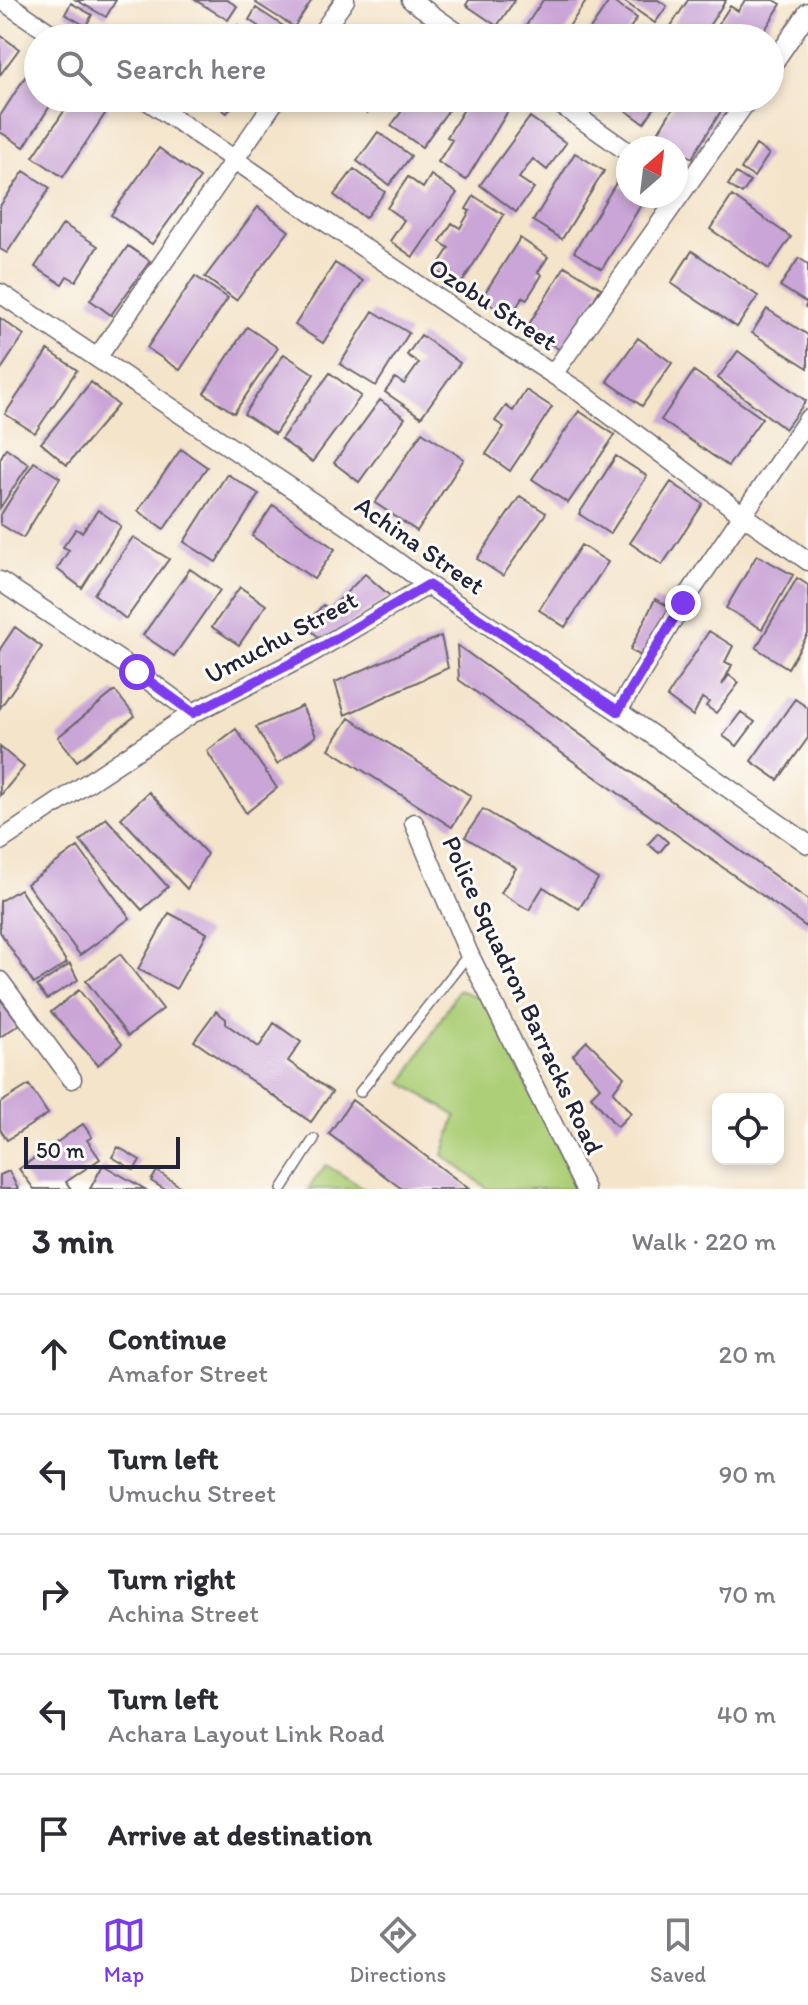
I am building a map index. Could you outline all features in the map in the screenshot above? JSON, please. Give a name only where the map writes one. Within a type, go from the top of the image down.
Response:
[{"type":"street","points":[[2,0],[37,24]]},
{"type":"street","points":[[328,24],[345,0]]},
{"type":"street","points":[[411,0],[445,24]]},
{"type":"street","points":[[784,47],[808,12]]},
{"type":"street","name":"Ozobu Street","points":[[164,112],[553,374],[808,561]]},
{"type":"street","points":[[97,358],[267,112]]},
{"type":"street","points":[[571,112],[616,144]]},
{"type":"street","points":[[688,178],[738,112]]},
{"type":"street","points":[[553,374],[666,208]]},
{"type":"street","name":"Achina Street","points":[[0,293],[360,534],[428,585],[618,711],[808,844]]},
{"type":"street","points":[[618,711],[683,603],[808,419]]},
{"type":"street","points":[[0,581],[193,713]]},
{"type":"street","name":"Umuchu Street","points":[[0,841],[193,713],[308,655],[428,585]]},
{"type":"street","name":"Police Squadron Barracks Road","points":[[414,823],[469,954],[585,1189]]},
{"type":"street","points":[[0,981],[72,1079]]},
{"type":"lane","points":[[360,1092],[469,954]]},
{"type":"lane","points":[[282,1189],[314,1139]]},
{"type":"green space","points":[[458,990],[484,999],[579,1189],[488,1189],[443,1155],[456,1116],[403,1083]]},
{"type":"green space","points":[[326,1165],[365,1189],[308,1189]]},
{"type":"building","points":[[76,0],[116,0],[106,17]]},
{"type":"building","points":[[195,0],[227,0],[237,6],[228,20]]},
{"type":"building","points":[[258,0],[312,0],[296,24],[289,24],[256,3]]},
{"type":"building","points":[[469,0],[515,0],[498,24],[466,5]]},
{"type":"building","points":[[543,0],[587,0],[571,24],[527,24]]},
{"type":"building","points":[[610,0],[637,18],[633,24],[594,24]]},
{"type":"building","points":[[622,0],[658,0],[667,6],[655,23]]},
{"type":"building","points":[[688,0],[726,0],[710,24],[672,24]]},
{"type":"building","points":[[745,0],[774,0],[781,4],[769,24],[719,24],[730,6],[738,11]]},
{"type":"building","points":[[71,3],[92,15],[87,24],[82,24],[65,14]]},
{"type":"building","points":[[256,8],[280,24],[255,24],[249,20]]},
{"type":"building","points":[[0,35],[19,49],[0,75]]},
{"type":"building","points":[[24,79],[24,112],[46,112],[24,147],[0,132],[0,116]]},
{"type":"building","points":[[64,112],[106,112],[63,177],[33,157]]},
{"type":"building","points":[[401,112],[447,112],[422,147],[391,126]]},
{"type":"building","points":[[462,112],[507,112],[466,180],[438,162],[452,140],[447,137]]},
{"type":"building","points":[[628,112],[651,112],[644,123]]},
{"type":"building","points":[[671,112],[720,112],[692,158],[688,156],[688,136],[656,136]]},
{"type":"building","points":[[530,117],[566,143],[547,170],[533,159],[519,178],[534,188],[516,212],[480,185]]},
{"type":"building","points":[[378,132],[411,156],[389,185],[357,161]]},
{"type":"building","points":[[756,145],[769,154],[754,177],[741,169]]},
{"type":"building","points":[[159,148],[200,178],[152,244],[111,215]]},
{"type":"building","points":[[575,153],[604,171],[562,239],[533,221]]},
{"type":"building","points":[[354,169],[385,192],[365,218],[334,195]]},
{"type":"building","points":[[24,171],[50,188],[7,253],[0,249],[0,206]]},
{"type":"building","points":[[736,173],[750,182],[742,194],[728,185]]},
{"type":"building","points":[[431,175],[457,193],[413,257],[390,241],[404,220],[387,208],[408,177],[423,188]]},
{"type":"building","points":[[616,183],[616,208],[639,208],[602,269],[574,252]]},
{"type":"building","points":[[474,196],[504,215],[460,286],[435,270],[449,248],[440,242],[452,223],[460,228]]},
{"type":"building","points":[[732,196],[791,237],[769,269],[710,229]]},
{"type":"building","points":[[258,207],[289,231],[236,300],[205,277]]},
{"type":"building","points":[[63,224],[98,246],[76,281],[67,276],[62,284],[35,267]]},
{"type":"building","points":[[520,238],[548,257],[538,272],[542,275],[527,299],[523,297],[510,317],[481,299]]},
{"type":"building","points":[[128,246],[150,261],[111,315],[90,300]]},
{"type":"building","points":[[692,251],[758,296],[737,327],[671,283]]},
{"type":"building","points":[[799,258],[808,264],[808,309],[805,307],[807,303],[780,286]]},
{"type":"building","points":[[335,263],[363,281],[323,343],[295,325]]},
{"type":"building","points":[[565,266],[601,288],[562,351],[526,329]]},
{"type":"building","points":[[195,276],[228,298],[180,370],[147,348]]},
{"type":"building","points":[[767,309],[808,335],[808,368],[752,333]]},
{"type":"building","points":[[373,311],[409,333],[376,386],[340,364]]},
{"type":"building","points":[[0,318],[24,335],[0,371]]},
{"type":"building","points":[[247,327],[278,348],[234,413],[204,393]]},
{"type":"building","points":[[421,335],[460,363],[421,417],[385,392],[395,378],[404,384],[419,363],[407,355]]},
{"type":"building","points":[[638,338],[672,363],[642,406],[607,381]]},
{"type":"building","points":[[48,350],[77,370],[35,433],[5,414]]},
{"type":"building","points":[[738,351],[806,401],[785,429],[718,378]]},
{"type":"building","points":[[284,354],[314,374],[275,434],[244,414]]},
{"type":"building","points":[[694,371],[762,418],[728,466],[661,420]]},
{"type":"building","points":[[330,373],[361,396],[312,462],[281,439]]},
{"type":"building","points":[[91,382],[118,405],[67,465],[41,443]]},
{"type":"building","points":[[526,390],[552,407],[510,471],[486,454],[504,427],[495,421],[506,406],[513,411]]},
{"type":"building","points":[[380,400],[405,418],[359,482],[334,463]]},
{"type":"building","points":[[579,411],[615,435],[568,503],[532,479]]},
{"type":"building","points":[[422,432],[464,459],[417,531],[375,503]]},
{"type":"building","points":[[6,448],[29,464],[0,508],[0,459]]},
{"type":"building","points":[[181,449],[207,467],[164,529],[138,511]]},
{"type":"building","points":[[616,456],[647,476],[610,534],[579,514]]},
{"type":"building","points":[[34,462],[60,478],[23,538],[0,524],[0,516]]},
{"type":"building","points":[[227,474],[259,494],[216,562],[184,542]]},
{"type":"building","points":[[671,482],[703,504],[662,565],[630,543]]},
{"type":"building","points":[[520,496],[546,513],[503,576],[477,559]]},
{"type":"building","points":[[273,505],[335,549],[314,579],[252,536]]},
{"type":"building","points":[[98,510],[121,526],[82,588],[57,569],[69,550],[63,547],[76,529],[82,532]]},
{"type":"building","points":[[133,537],[169,559],[126,619],[94,594]]},
{"type":"building","points":[[581,545],[608,562],[565,627],[539,610]]},
{"type":"building","points":[[757,555],[793,575],[762,629],[726,608]]},
{"type":"building","points":[[190,569],[220,590],[174,656],[143,635]]},
{"type":"building","points":[[365,574],[390,596],[324,642],[305,625],[323,605],[330,609]]},
{"type":"building","points":[[797,578],[808,585],[808,634],[788,668],[756,648]]},
{"type":"building","points":[[240,587],[266,605],[239,645],[212,627]]},
{"type":"building","points":[[655,599],[670,607],[645,658],[630,650]]},
{"type":"building","points":[[15,627],[42,647],[0,708],[0,649]]},
{"type":"building","points":[[709,631],[733,646],[725,662],[732,665],[722,685],[729,675],[739,683],[716,713],[706,706],[709,702],[702,698],[693,716],[667,697]]},
{"type":"building","points":[[441,636],[448,668],[345,715],[335,682]]},
{"type":"building","points":[[457,645],[808,900],[808,928],[459,680]]},
{"type":"building","points":[[115,691],[135,716],[77,761],[58,737]]},
{"type":"building","points":[[795,699],[808,708],[808,738],[778,780],[751,761]]},
{"type":"building","points":[[302,706],[316,736],[277,764],[256,727]]},
{"type":"building","points":[[741,712],[755,722],[737,746],[723,736]]},
{"type":"building","points":[[349,718],[471,796],[452,827],[329,749]]},
{"type":"building","points":[[236,729],[277,788],[246,813],[207,751]]},
{"type":"building","points":[[0,747],[24,767],[0,796]]},
{"type":"building","points":[[149,792],[207,854],[187,889],[121,818]]},
{"type":"building","points":[[483,809],[598,879],[579,909],[543,887],[529,910],[501,893],[516,868],[465,837]]},
{"type":"building","points":[[106,818],[168,887],[142,910],[80,841]]},
{"type":"building","points":[[658,833],[668,842],[659,853],[648,844]]},
{"type":"building","points":[[78,847],[130,918],[80,955],[27,884]]},
{"type":"building","points":[[20,889],[67,963],[34,984],[0,932],[0,901]]},
{"type":"building","points":[[169,913],[207,933],[176,989],[138,969]]},
{"type":"building","points":[[120,954],[163,1009],[128,1036],[86,981]]},
{"type":"building","points":[[70,964],[78,980],[47,999],[37,986]]},
{"type":"building","points":[[79,990],[122,1044],[98,1065],[51,1012]]},
{"type":"building","points":[[0,999],[20,1024],[0,1037]]},
{"type":"building","points":[[216,1011],[226,1019],[226,1024],[259,1047],[274,1023],[301,1042],[288,1061],[332,1092],[311,1122],[194,1041]]},
{"type":"building","points":[[587,1041],[624,1077],[613,1092],[631,1113],[617,1127],[591,1096],[600,1087],[573,1055]]},
{"type":"building","points":[[29,1085],[48,1114],[7,1140],[0,1129],[0,1103]]},
{"type":"building","points":[[352,1100],[469,1189],[402,1189],[329,1134]]},
{"type":"building","points":[[83,1124],[92,1137],[87,1140],[100,1159],[66,1182],[71,1189],[34,1189],[19,1169]]},
{"type":"building","points":[[118,1147],[140,1160],[134,1170],[112,1157]]},
{"type":"building","points":[[103,1165],[145,1189],[90,1189]]},
{"type":"building","points":[[9,1171],[18,1189],[0,1189],[0,1175]]},
{"type":"building","points":[[157,1171],[180,1189],[164,1189],[151,1181]]},
{"type":"route","points":[[137,672],[193,713],[308,655],[428,585],[618,711],[683,603]]}]
